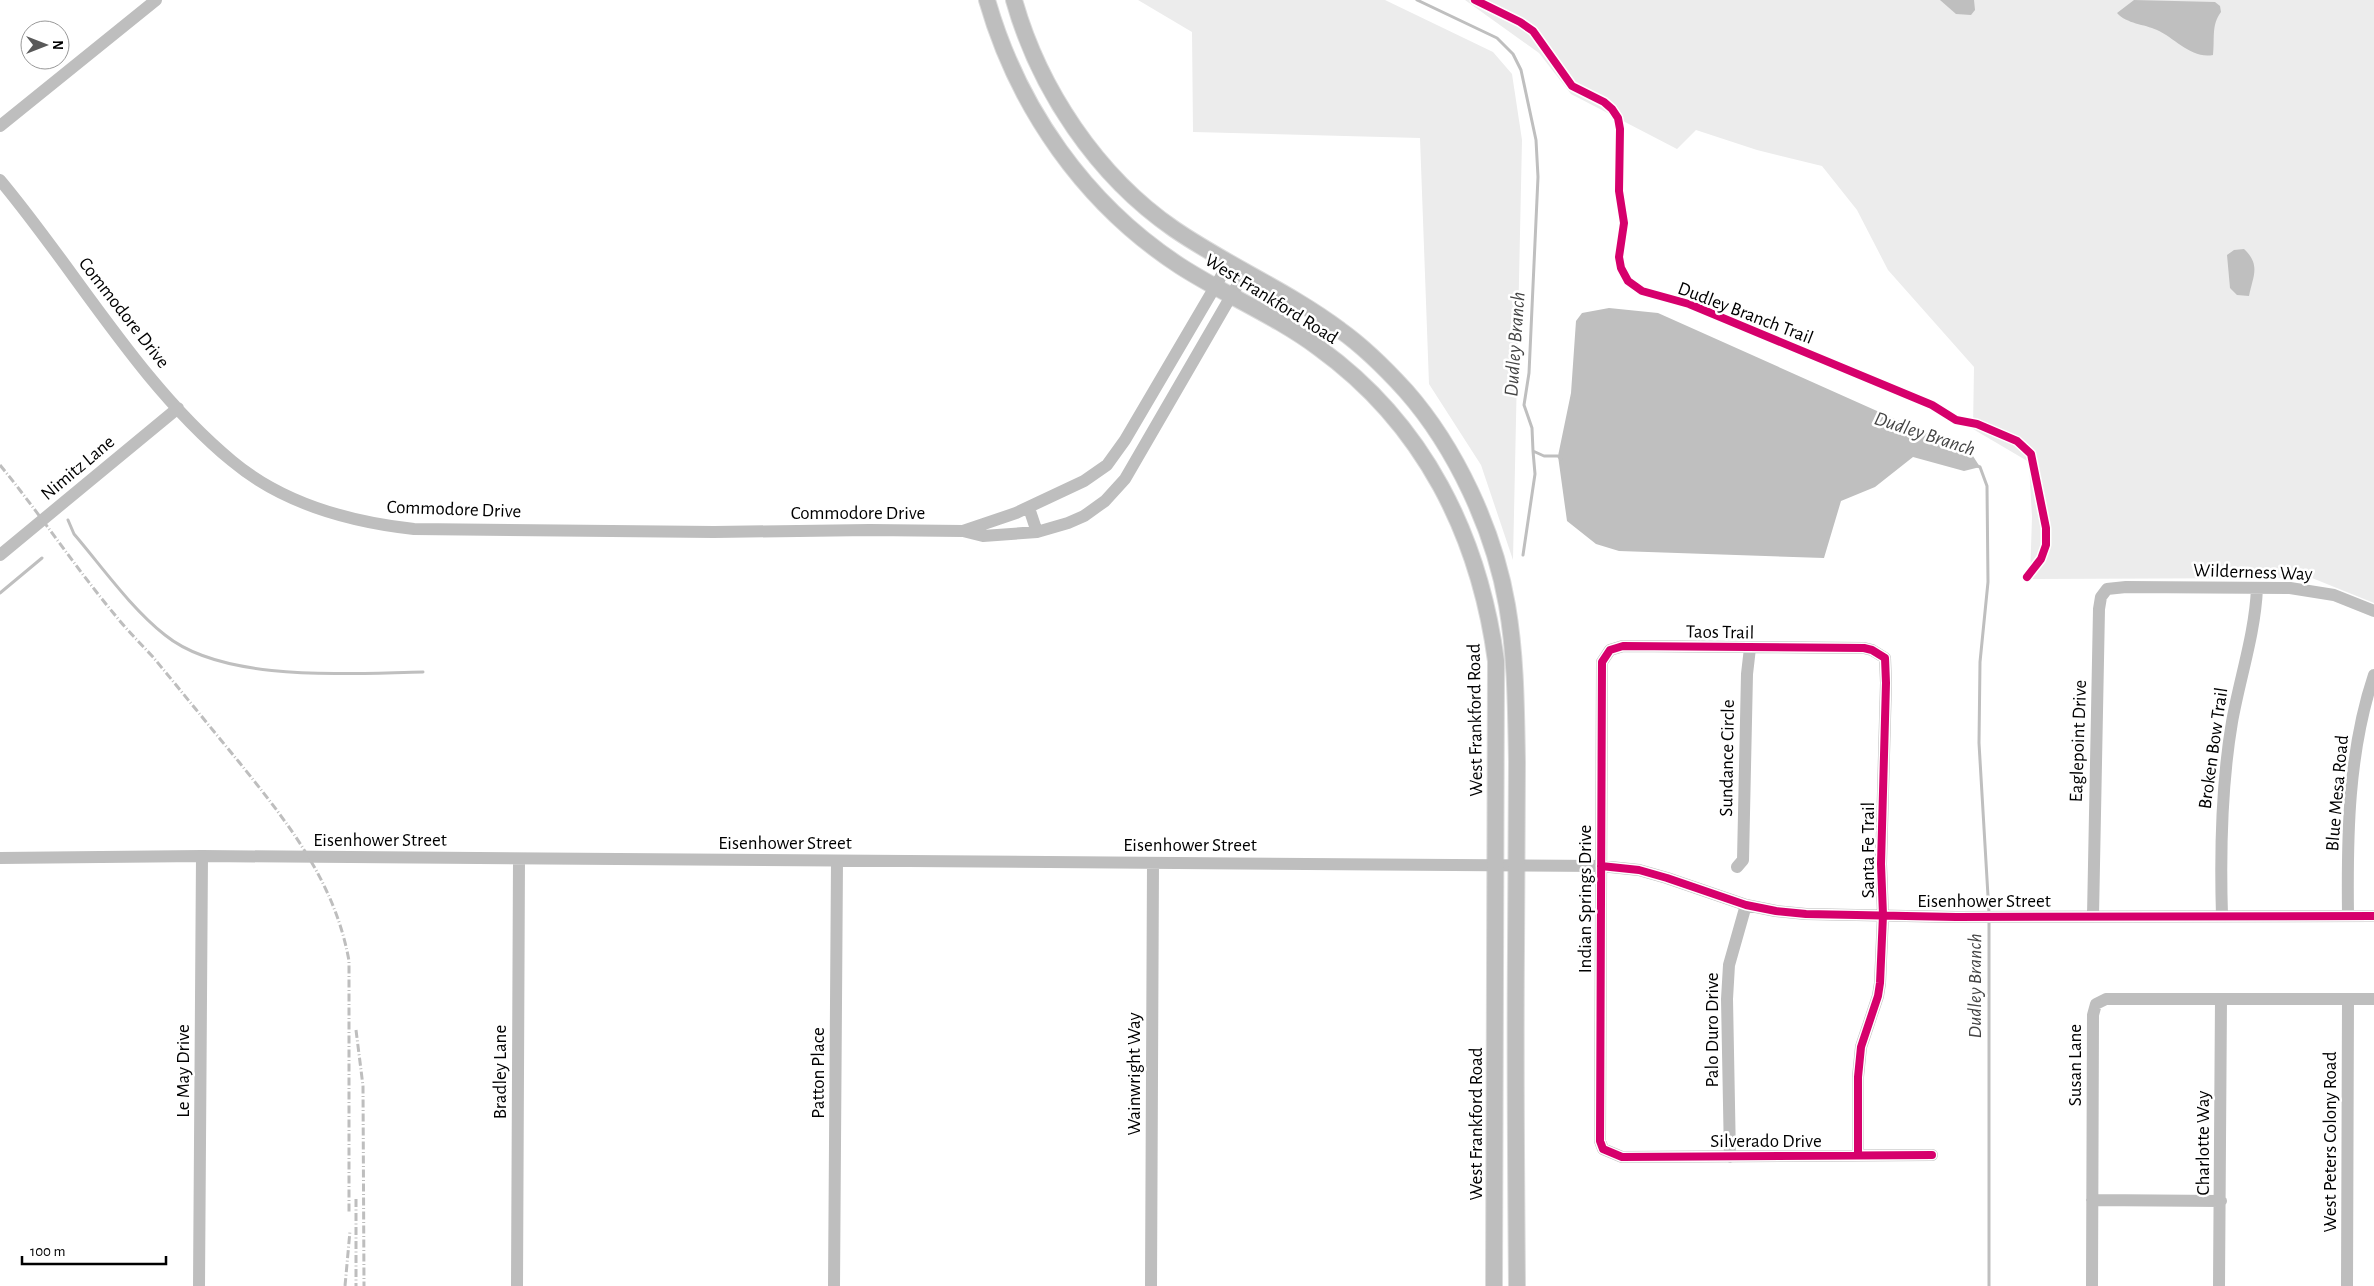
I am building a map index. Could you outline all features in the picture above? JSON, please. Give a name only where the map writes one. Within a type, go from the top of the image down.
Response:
[{"type":"main road","name":"West Frankford Road","points":[[987,0],[997,33],[1020,86],[1037,118],[1065,158],[1093,191],[1148,242],[1181,266],[1320,348],[1377,398],[1429,464],[1447,495],[1475,562],[1491,623],[1496,661],[1497,697],[1494,1286]]},
{"type":"main road","name":"West Frankford Road","points":[[1014,0],[1035,60],[1047,83],[1082,137],[1126,189],[1170,227],[1228,263],[1305,306],[1356,342],[1406,392],[1446,444],[1463,474],[1483,522],[1507,602],[1515,673],[1518,865],[1517,1286]]},
{"type":"street","points":[[0,126],[156,0]]},
{"type":"street","name":"Commodore Drive","points":[[0,180],[127,348],[178,408],[232,461],[262,482],[332,513],[384,526],[414,529],[963,531],[984,536],[1037,532],[1084,516],[1105,501],[1125,479],[1245,272]]},
{"type":"street","name":"Commodore Drive","points":[[963,531],[1029,508],[1084,481],[1107,465],[1125,440],[1228,263]]},
{"type":"street","name":"Nimitz Lane","points":[[0,555],[178,408]]},
{"type":"street","points":[[1107,465],[1125,479]]},
{"type":"street","points":[[1029,508],[1037,532]]},
{"type":"street","name":"Wilderness Way","points":[[2126,587],[2257,588],[2315,591],[2374,611]]},
{"type":"street","name":"Eaglepoint Drive","points":[[2093,916],[2098,609],[2101,598],[2108,589],[2126,587]]},
{"type":"street","name":"Broken Bow Trail","points":[[2222,916],[2222,795],[2236,700],[2253,632],[2257,588]]},
{"type":"street","name":"Taos Trail","points":[[1610,650],[1623,646],[1831,648]]},
{"type":"street","name":"Sundance Circle","points":[[1737,867],[1743,860],[1747,674],[1750,648]]},
{"type":"street","name":"Santa Fe Trail","points":[[1831,648],[1872,650],[1885,658],[1886,684],[1881,864],[1883,915],[1878,996],[1861,1048],[1859,1067],[1858,1155]]},
{"type":"street","name":"Indian Springs Drive","points":[[1603,1149],[1600,1141],[1602,662],[1610,650]]},
{"type":"street","name":"Blue Mesa Road","points":[[2348,916],[2348,839],[2354,761],[2374,675]]},
{"type":"street","name":"Eisenhower Street","points":[[0,858],[202,856],[1600,866],[1639,870],[1746,905],[1806,914],[1956,917],[2374,916]]},
{"type":"street","name":"Le May Drive","points":[[199,1286],[202,856]]},
{"type":"street","name":"Bradley Lane","points":[[517,1286],[519,859]]},
{"type":"street","name":"Patton Place","points":[[834,1286],[837,861]]},
{"type":"street","name":"Wainwright Way","points":[[1151,1286],[1153,863]]},
{"type":"street","name":"Palo Duro Drive","points":[[1730,1157],[1729,965],[1746,905]]},
{"type":"street","name":"Susan Lane","points":[[2092,1286],[2093,1015],[2096,1004],[2106,999],[2374,999]]},
{"type":"street","name":"West Peters Colony Road","points":[[2347,1286],[2348,999]]},
{"type":"street","name":"Charlotte Way","points":[[2219,1286],[2220,1000]]},
{"type":"street","name":"Silverado Drive","points":[[1603,1149],[1622,1157],[1932,1155]]},
{"type":"street","points":[[2092,1200],[2220,1201]]},
{"type":"shaded area","points":[[1138,0],[1385,0],[1493,52],[1512,74],[1522,140],[1513,560],[1481,465],[1429,384],[1420,138],[1193,132],[1192,32]]},
{"type":"shaded area","points":[[1465,0],[2374,0],[2374,603],[2312,578],[2030,579],[2032,517],[2029,462],[1973,429],[1974,367],[1888,270],[1857,210],[1822,166],[1757,150],[1696,130],[1677,149],[1571,94],[1539,53]]},
{"type":"water","points":[[1940,0],[1974,0],[1975,10],[1971,15],[1956,14]]},
{"type":"water","points":[[2134,0],[2215,2],[2220,6],[2221,12],[2215,27],[2213,55],[2198,54],[2190,51],[2157,30],[2131,22],[2117,13]]},
{"type":"water","points":[[2244,249],[2253,260],[2254,266],[2254,277],[2249,296],[2237,295],[2230,288],[2227,255],[2234,250]]},
{"type":"water","points":[[1609,308],[1658,313],[1971,453],[1980,467],[1964,471],[1913,457],[1875,487],[1841,501],[1824,558],[1619,551],[1596,544],[1567,521],[1558,456],[1571,393],[1576,321],[1582,313]]},
{"type":"waterway","name":"Dudley Branch","points":[[1417,0],[1497,38],[1513,54],[1521,70],[1536,140],[1538,177],[1529,373],[1524,405],[1532,428],[1533,451],[1544,456],[1558,456],[1561,459]]},
{"type":"waterway","points":[[1523,555],[1535,474],[1533,451]]},
{"type":"waterway","name":"Dudley Branch","points":[[1977,466],[1980,467],[1987,486],[1988,582],[1980,662],[1979,743],[1989,913]]},
{"type":"waterway","points":[[68,520],[74,534],[140,612],[165,635],[190,650],[220,661],[253,668],[289,672],[423,672]]},
{"type":"waterway","points":[[0,593],[42,558]]},
{"type":"waterway","name":"Dudley Branch","points":[[1989,919],[1989,1286]]},
{"type":"railway","points":[[0,465],[100,597],[153,657],[275,808],[292,831],[321,879],[333,905],[349,961],[349,1212]]},
{"type":"railway","points":[[356,1030],[363,1086],[364,1286]]},
{"type":"railway","points":[[356,1199],[356,1286]]},
{"type":"railway","points":[[345,1286],[350,1231]]},
{"type":"cycle path","name":"Dudley Branch Trail","points":[[1475,0],[1520,22],[1533,31],[1572,86],[1604,102],[1618,118],[1620,129],[1619,191],[1624,223],[1619,257],[1621,268],[1628,281],[1642,291],[1689,304],[1932,405],[1956,420],[1977,424],[2017,441],[2031,454],[2046,528],[2046,545],[2041,559],[2027,577]]},
{"type":"cycle path","points":[[1858,1155],[1858,1077],[1861,1047],[1878,996],[1880,983],[1883,915],[1881,864],[1885,658],[1872,650],[1864,648],[1623,646],[1610,650],[1602,662],[1600,1141],[1603,1149],[1622,1157],[1932,1155]]},
{"type":"cycle path","points":[[1601,866],[1639,870],[1746,905],[1806,914],[1956,917],[2374,916]]}]
